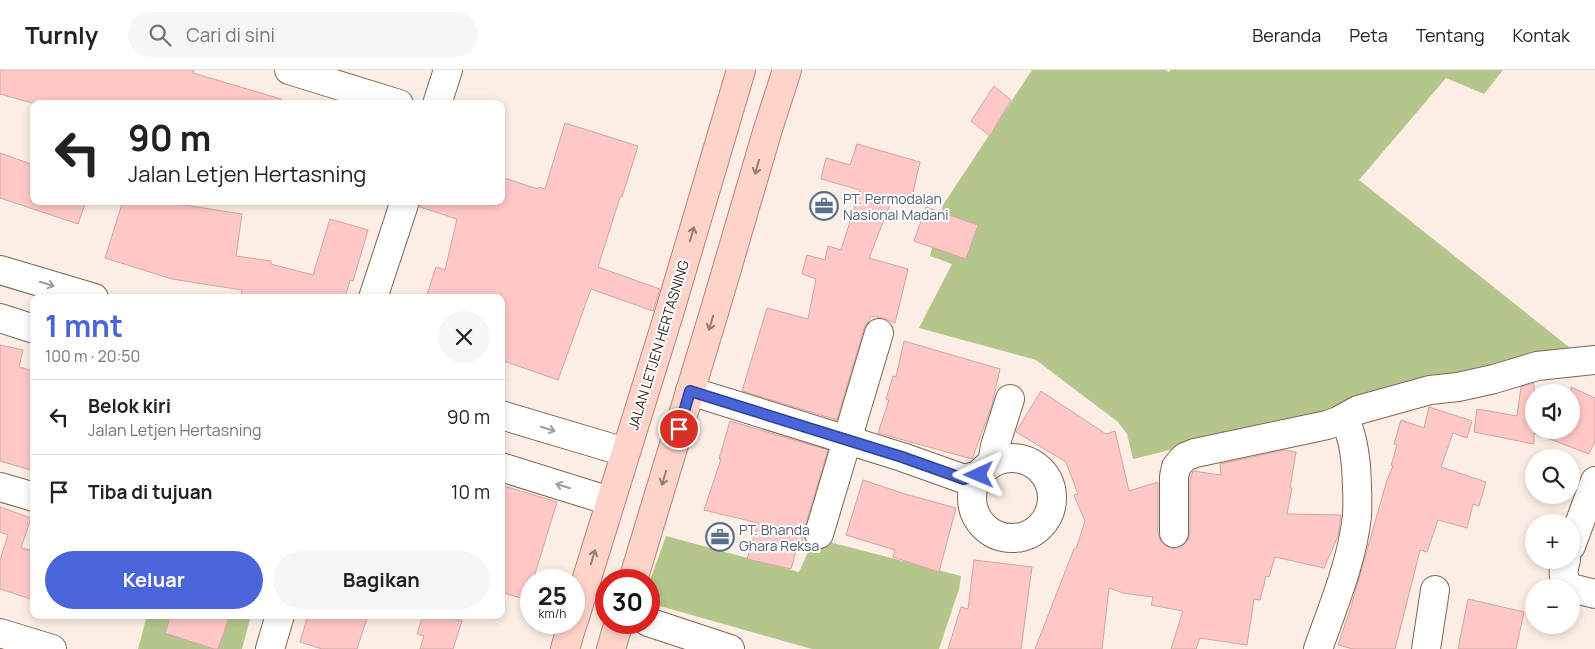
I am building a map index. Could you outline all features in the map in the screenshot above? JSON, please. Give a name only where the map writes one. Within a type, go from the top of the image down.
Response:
[{"type":"main road","name":"JALAN LETJEN HERTASNING","points":[[585,582],[671,307],[741,70]]},
{"type":"main road","points":[[635,569],[787,70]]},
{"type":"main road","points":[[726,118],[768,129]]},
{"type":"main road","name":"JALAN LETJEN HERTASNING","points":[[565,649],[569,634]]},
{"type":"main road","points":[[611,649],[615,634]]},
{"type":"street","points":[[289,70],[386,100]]},
{"type":"street","points":[[438,100],[448,70]]},
{"type":"street","points":[[374,294],[404,205]]},
{"type":"street","points":[[0,270],[81,294]]},
{"type":"street","points":[[0,318],[30,328]]},
{"type":"street","points":[[819,534],[879,333]]},
{"type":"street","points":[[1174,533],[1174,477],[1176,467],[1185,457],[1256,439],[1327,425],[1358,410],[1430,390],[1458,387],[1494,379],[1538,366],[1595,360]]},
{"type":"street","points":[[690,391],[902,457],[964,479],[986,469],[1010,399]]},
{"type":"street","points":[[505,416],[625,452]]},
{"type":"street","points":[[1318,649],[1344,576],[1357,515],[1358,485],[1353,441],[1344,418]]},
{"type":"street","points":[[505,468],[610,501]]},
{"type":"street","points":[[1580,522],[1595,481]]},
{"type":"street","points":[[0,487],[30,495]]},
{"type":"street","points":[[1426,649],[1435,590]]},
{"type":"street","points":[[1580,590],[1595,594]]},
{"type":"street","points":[[270,649],[279,619]]},
{"type":"street","points":[[660,626],[730,649]]},
{"type":"street","points":[[0,633],[52,649]]},
{"type":"green space","points":[[1032,70],[1165,70],[1169,72],[1171,70],[1503,70],[1484,94],[1446,78],[1359,180],[1574,351],[1133,459],[1127,434],[1118,422],[1036,360],[919,328],[952,264],[930,256],[943,205]]},
{"type":"green space","points":[[666,536],[799,572],[814,538],[961,576],[959,589],[939,649],[812,649],[660,606],[660,569],[654,569]]},
{"type":"green space","points":[[146,619],[250,619],[242,649],[138,649]]},
{"type":"building","points":[[0,70],[194,70],[193,73],[281,100],[30,100],[30,102],[0,94]]},
{"type":"building","points":[[994,86],[1011,100],[990,136],[971,121]]},
{"type":"building","points":[[565,123],[638,146],[598,267],[660,289],[653,311],[591,289],[558,380],[505,361],[505,294],[427,294],[436,267],[445,270],[457,219],[420,207],[420,205],[505,205],[505,178],[538,189],[539,187],[545,189]]},
{"type":"building","points":[[857,144],[920,162],[910,205],[892,200],[869,258],[908,269],[895,323],[871,316],[864,329],[837,420],[742,391],[767,308],[808,319],[816,279],[802,274],[807,255],[825,260],[828,246],[841,250],[860,190],[821,179],[826,158],[850,165]]},
{"type":"building","points":[[0,153],[30,164],[30,205],[85,205],[78,224],[0,198]]},
{"type":"building","points":[[122,205],[184,205],[242,214],[236,256],[271,261],[271,264],[313,275],[330,219],[368,230],[353,281],[350,280],[346,294],[242,294],[242,290],[172,279],[105,258]]},
{"type":"building","points":[[926,207],[978,225],[966,259],[914,241]]},
{"type":"building","points":[[904,341],[1000,369],[992,405],[972,459],[878,433],[889,400],[886,399],[893,376],[896,377]]},
{"type":"building","points":[[0,345],[23,350],[19,367],[30,370],[30,470],[0,461]]},
{"type":"building","points":[[1525,386],[1525,439],[1534,439],[1534,444],[1474,432],[1477,409],[1517,416],[1521,387]]},
{"type":"building","points":[[1041,391],[1106,434],[1115,431],[1129,491],[1158,482],[1158,533],[1160,540],[1166,546],[1174,549],[1182,546],[1188,540],[1190,533],[1190,479],[1193,471],[1221,475],[1220,464],[1284,450],[1296,452],[1287,514],[1341,515],[1338,536],[1324,568],[1275,557],[1269,577],[1266,576],[1260,600],[1254,599],[1247,645],[1200,638],[1196,649],[1171,649],[1183,611],[1151,605],[1153,597],[1123,593],[1109,588],[1102,649],[1035,649],[1074,549],[1076,549],[1085,521],[1074,495],[1078,494],[1066,462],[1016,432]]},
{"type":"building","points":[[1580,391],[1595,398],[1595,441],[1589,454],[1550,439],[1580,439]]},
{"type":"building","points":[[1429,407],[1472,421],[1467,438],[1453,433],[1441,467],[1486,482],[1479,506],[1473,504],[1467,528],[1438,520],[1427,552],[1420,550],[1395,649],[1353,649],[1338,645],[1350,610],[1387,480],[1393,466],[1391,466],[1397,445],[1394,444],[1401,420],[1424,428]]},
{"type":"building","points":[[730,421],[828,450],[802,542],[799,541],[791,569],[747,559],[758,523],[704,510],[721,459],[719,459]]},
{"type":"building","points":[[863,480],[956,508],[939,572],[893,557],[895,550],[846,535]]},
{"type":"building","points":[[505,486],[557,502],[536,569],[520,569],[520,598],[505,593]]},
{"type":"building","points":[[0,507],[30,518],[21,548],[30,550],[30,599],[0,589],[0,560],[8,535],[0,532]]},
{"type":"building","points":[[974,560],[1032,567],[1021,649],[948,649],[961,607],[968,609]]},
{"type":"building","points":[[1468,599],[1524,612],[1516,649],[1458,649]]},
{"type":"building","points":[[170,619],[229,619],[218,649],[165,633]]},
{"type":"building","points":[[307,619],[367,619],[357,649],[322,649],[300,642]]},
{"type":"building","points":[[422,619],[456,619],[462,621],[453,649],[420,649],[424,636],[417,634]]},
{"type":"place","name":"PT. Permodalan Nasional Madani","points":[[824,206]]},
{"type":"place","name":"PT. Bhanda Ghara Reksa","points":[[720,537]]},
{"type":"route","points":[[679,429],[690,391],[902,457],[964,479],[979,475]]}]
